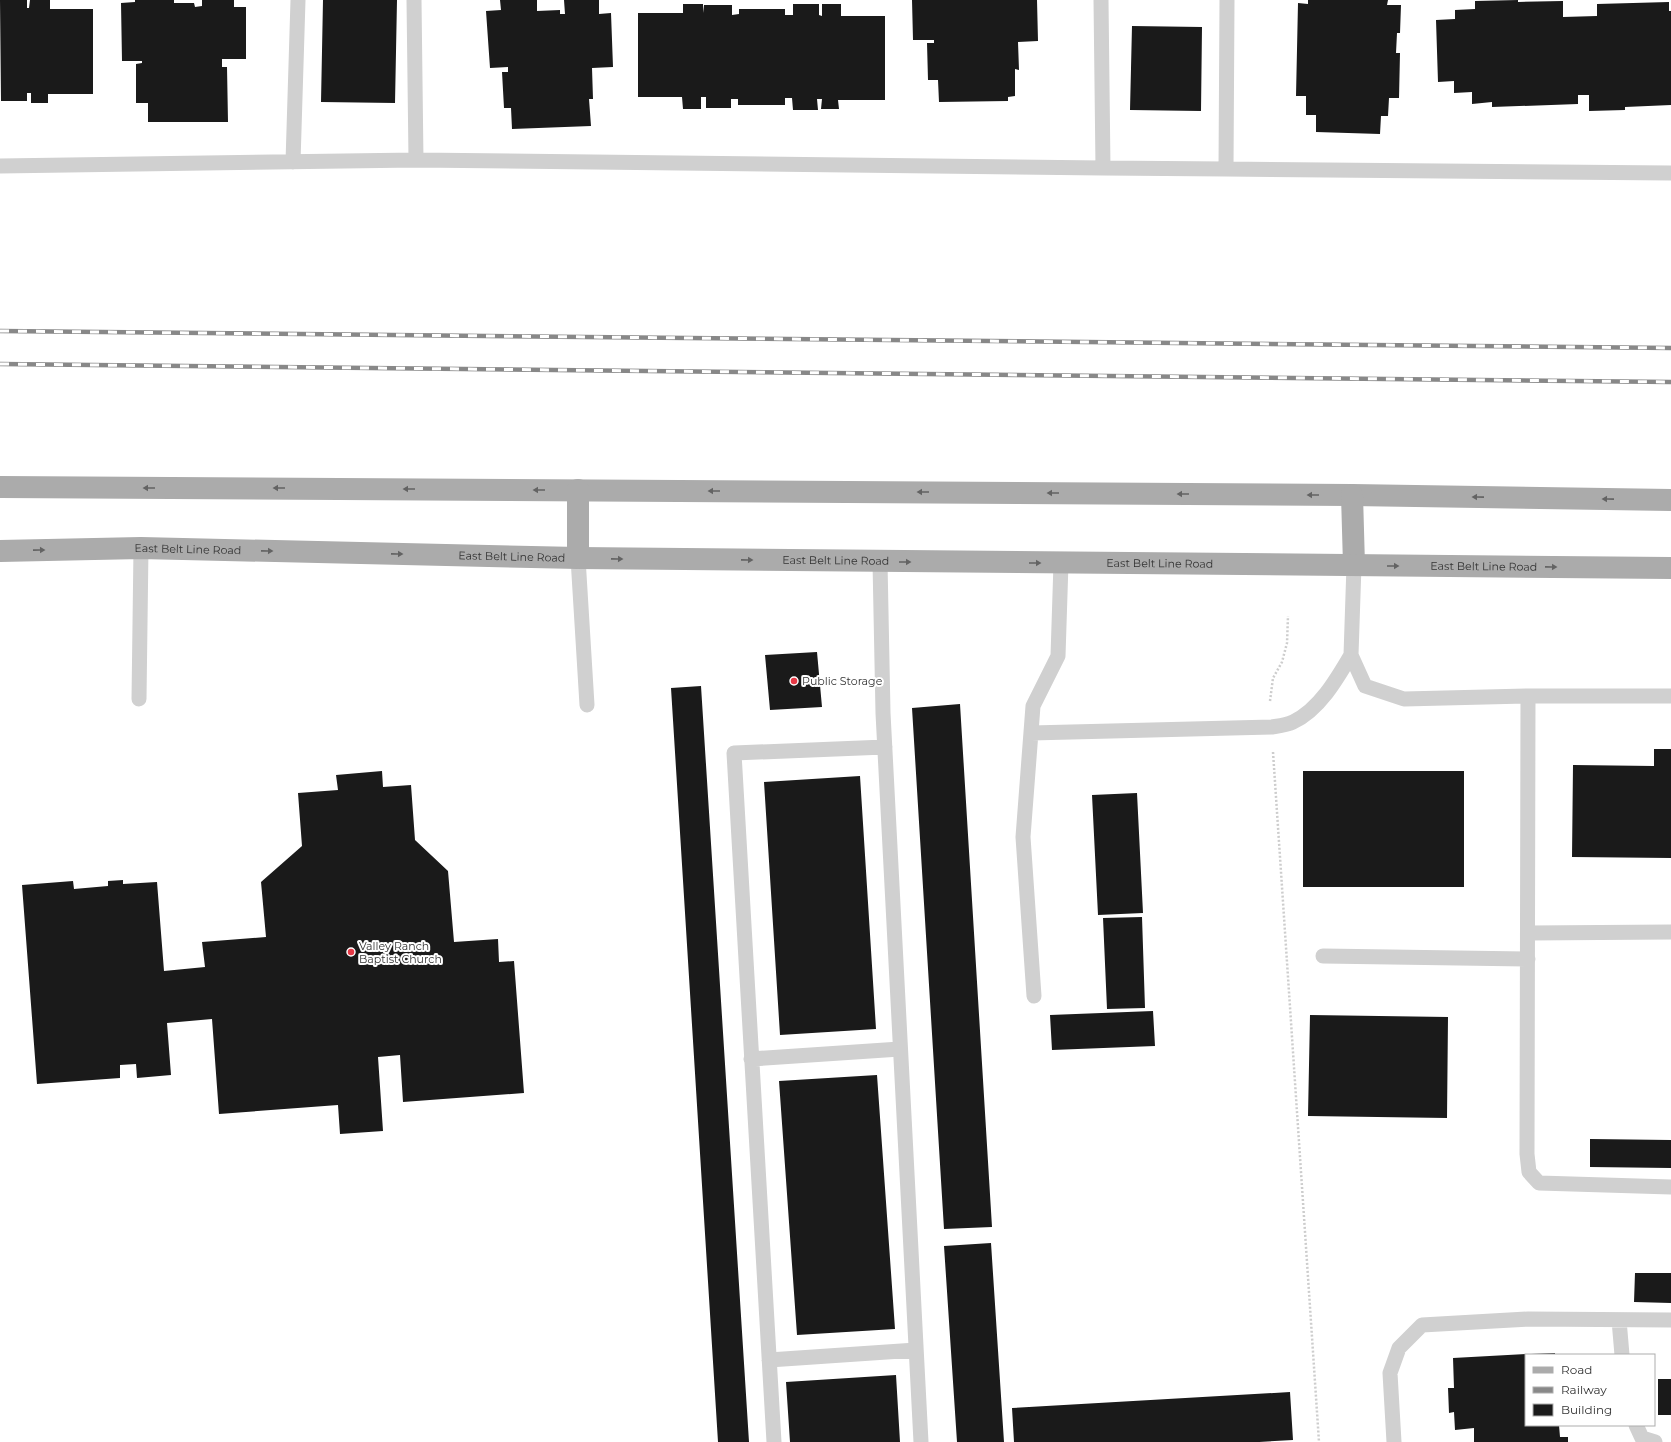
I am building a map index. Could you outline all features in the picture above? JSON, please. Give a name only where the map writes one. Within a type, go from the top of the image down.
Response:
[{"type":"main road","points":[[0,487],[1352,495],[1671,500]]},
{"type":"main road","points":[[578,490],[578,558]]},
{"type":"main road","points":[[1352,495],[1354,565]]},
{"type":"main road","name":"East Belt Line Road","points":[[0,551],[141,548],[578,558],[880,562],[1671,568]]},
{"type":"lane","points":[[293,162],[298,0]]},
{"type":"lane","points":[[414,0],[416,160]]},
{"type":"lane","points":[[1101,0],[1103,168]]},
{"type":"lane","points":[[1226,169],[1227,0]]},
{"type":"lane","points":[[0,166],[416,160],[1671,173]]},
{"type":"lane","points":[[139,698],[141,548]]},
{"type":"lane","points":[[578,558],[587,705]]},
{"type":"lane","points":[[880,562],[885,747],[921,1442]]},
{"type":"lane","points":[[1034,996],[1023,838],[1033,706],[1058,656],[1061,563]]},
{"type":"lane","points":[[1354,565],[1351,655],[1365,686],[1404,699],[1528,696],[1671,696]]},
{"type":"lane","points":[[1031,733],[1272,727],[1293,722],[1312,709],[1336,680],[1351,655]]},
{"type":"lane","points":[[1528,696],[1529,933],[1527,1154],[1529,1172],[1539,1183],[1671,1187]]},
{"type":"lane","points":[[774,1442],[734,753],[885,747]]},
{"type":"lane","points":[[1529,933],[1671,932]]},
{"type":"lane","points":[[1323,956],[1528,959]]},
{"type":"lane","points":[[752,1059],[900,1049]]},
{"type":"lane","points":[[1394,1442],[1390,1373],[1399,1348],[1422,1325],[1528,1319],[1671,1320]]},
{"type":"lane","points":[[1619,1320],[1622,1354]]},
{"type":"lane","points":[[769,1360],[916,1350]]},
{"type":"lane","points":[[1636,1426],[1642,1438],[1655,1442]]},
{"type":"path","points":[[1288,616],[1287,643],[1282,662],[1273,678],[1270,698],[1319,1442]]},
{"type":"building","points":[[0,0],[27,0],[27,8],[29,8],[30,0],[50,0],[50,9],[93,9],[93,94],[48,94],[48,103],[31,103],[31,93],[27,93],[27,101],[1,101]]},
{"type":"building","points":[[135,0],[174,0],[174,3],[194,3],[195,7],[202,6],[202,0],[234,0],[234,7],[246,7],[246,59],[222,59],[222,67],[227,67],[228,122],[148,122],[148,103],[136,103],[136,64],[142,63],[142,61],[122,61],[121,3],[135,2]]},
{"type":"building","points":[[323,0],[397,0],[395,103],[321,102]]},
{"type":"building","points":[[500,0],[537,0],[537,11],[560,10],[560,14],[565,14],[564,0],[599,0],[599,14],[611,13],[613,67],[592,68],[593,99],[589,99],[591,126],[512,129],[511,108],[504,108],[502,72],[508,72],[508,67],[490,68],[486,11],[501,10]]},
{"type":"building","points":[[912,0],[1037,0],[1038,41],[1018,42],[1019,70],[1015,69],[1015,96],[1008,97],[1008,101],[939,102],[938,80],[928,80],[927,43],[934,43],[934,40],[913,40]]},
{"type":"building","points":[[1308,0],[1388,0],[1387,5],[1401,5],[1400,33],[1397,33],[1396,53],[1400,53],[1399,98],[1389,98],[1388,116],[1381,116],[1380,134],[1316,132],[1316,115],[1306,115],[1306,96],[1296,96],[1298,3],[1308,4]]},
{"type":"building","points":[[1518,0],[1518,2],[1563,1],[1563,17],[1597,16],[1597,4],[1669,2],[1669,11],[1671,11],[1671,105],[1625,107],[1625,110],[1589,111],[1589,95],[1578,95],[1578,104],[1492,107],[1492,102],[1472,104],[1472,92],[1454,93],[1454,81],[1438,82],[1436,20],[1455,19],[1455,10],[1475,9],[1475,1]]},
{"type":"building","points":[[683,4],[703,4],[703,13],[704,5],[732,5],[732,15],[739,14],[739,9],[785,9],[785,15],[793,15],[793,4],[819,4],[819,15],[822,16],[822,4],[841,4],[841,16],[885,16],[885,100],[838,100],[839,109],[821,109],[822,99],[817,99],[818,110],[793,110],[792,98],[785,98],[785,105],[738,105],[738,99],[731,99],[731,108],[706,108],[706,97],[701,97],[701,109],[683,109],[682,97],[638,97],[638,13],[683,13]]},
{"type":"building","points":[[1132,26],[1202,27],[1201,111],[1130,110]]},
{"type":"building","name":"Public Storage","points":[[817,652],[822,707],[770,710],[765,655]]},
{"type":"building","points":[[701,686],[749,1442],[718,1442],[671,688]]},
{"type":"building","points":[[960,704],[992,1227],[944,1229],[912,708]]},
{"type":"building","points":[[1654,749],[1671,749],[1671,858],[1572,857],[1573,765],[1654,766]]},
{"type":"building","name":"Valley Ranch Baptist Church","points":[[382,771],[383,787],[411,785],[415,840],[448,871],[454,942],[498,939],[499,962],[514,961],[524,1093],[403,1102],[400,1055],[378,1057],[383,1131],[340,1134],[338,1105],[219,1114],[212,1019],[167,1023],[171,1075],[137,1078],[136,1064],[120,1065],[120,1078],[37,1084],[22,885],[73,881],[74,889],[108,886],[108,881],[123,880],[123,884],[157,882],[164,971],[205,967],[202,942],[266,937],[261,882],[302,846],[298,793],[338,790],[336,775]]},
{"type":"building","points":[[1303,771],[1464,771],[1464,887],[1303,887]]},
{"type":"building","points":[[860,776],[876,1029],[780,1035],[764,782]]},
{"type":"building","points":[[1137,793],[1143,913],[1098,915],[1092,795]]},
{"type":"building","points":[[1142,917],[1145,1008],[1107,1009],[1103,918]]},
{"type":"building","points":[[1153,1011],[1155,1046],[1052,1050],[1050,1015]]},
{"type":"building","points":[[1310,1015],[1448,1017],[1447,1118],[1308,1116]]},
{"type":"building","points":[[877,1075],[895,1329],[797,1335],[779,1081]]},
{"type":"building","points":[[1590,1139],[1671,1140],[1671,1168],[1590,1167]]},
{"type":"building","points":[[991,1243],[1004,1442],[957,1442],[944,1246]]},
{"type":"building","points":[[1635,1273],[1671,1273],[1671,1303],[1634,1302]]},
{"type":"building","points":[[1555,1353],[1555,1354],[1531,1354]]},
{"type":"building","points":[[1525,1354],[1525,1426],[1559,1426],[1560,1437],[1568,1437],[1568,1442],[1474,1442],[1474,1428],[1455,1430],[1454,1412],[1449,1413],[1448,1388],[1454,1388],[1453,1358]]},
{"type":"building","points":[[896,1375],[900,1442],[790,1442],[786,1382]]},
{"type":"building","points":[[1658,1379],[1671,1379],[1671,1415],[1658,1415]]},
{"type":"building","points":[[1290,1392],[1293,1440],[1259,1442],[1014,1442],[1012,1408]]},
{"type":"railway","points":[[0,331],[1671,348]]},
{"type":"railway","points":[[0,364],[1671,382]]},
{"type":"place","name":"Public Storage","points":[[794,681]]},
{"type":"place","name":"Valley Ranch Baptist Church","points":[[351,952]]}]
